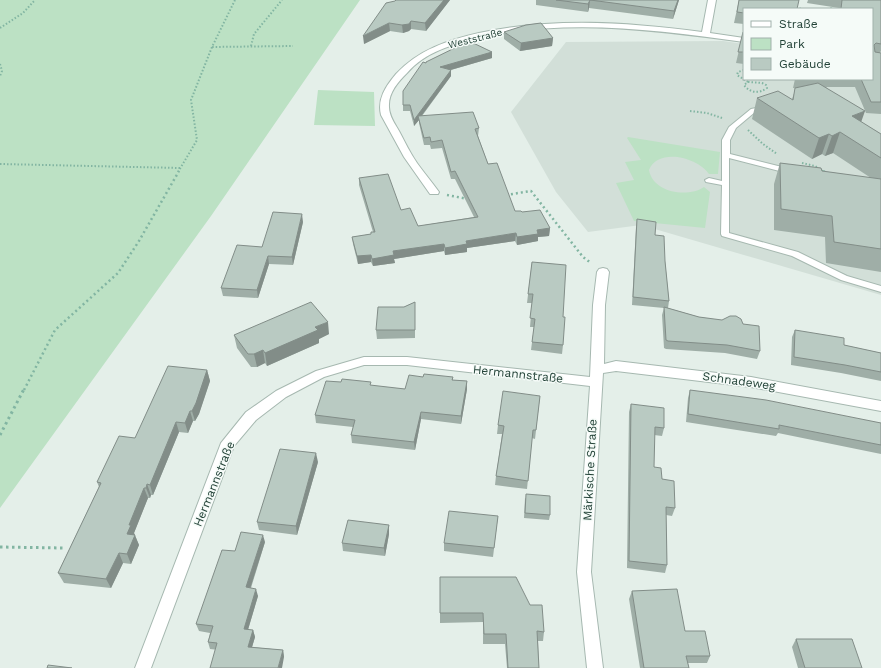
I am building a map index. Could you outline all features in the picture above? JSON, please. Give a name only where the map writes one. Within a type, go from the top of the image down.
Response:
[{"type":"street","points":[[706,35],[712,0]]},
{"type":"street","name":"Weststraße","points":[[434,192],[426,179],[410,160],[385,112],[385,99],[390,87],[409,64],[436,48],[486,33],[566,24],[606,24],[648,27],[743,40]]},
{"type":"street","name":"Märkische Straße","points":[[595,668],[584,572],[599,305],[603,272]]},
{"type":"street","name":"Hermannstraße","points":[[143,668],[228,443],[251,416],[281,394],[320,374],[364,361],[407,361],[596,376]]},
{"type":"street","name":"Schnadeweg","points":[[596,376],[616,366],[751,382],[881,406]]},
{"type":"lane","points":[[776,106],[753,110],[732,127],[726,140],[725,234],[795,254],[844,278],[881,289]]},
{"type":"lane","points":[[726,155],[798,174]]},
{"type":"lane","points":[[710,180],[726,184]]},
{"type":"path","points":[[0,28],[23,13],[35,0]]},
{"type":"path","points":[[0,435],[55,330],[118,273],[139,241],[159,202],[197,140],[191,100],[212,47],[236,0]]},
{"type":"path","points":[[251,46],[254,34],[282,0]]},
{"type":"path","points":[[212,47],[293,46]]},
{"type":"path","points":[[0,64],[2,71],[0,76]]},
{"type":"path","points":[[743,70],[738,72],[737,75],[743,79]]},
{"type":"path","points":[[745,80],[748,82],[756,82],[766,85],[767,88],[764,91],[749,91],[744,85],[748,82]]},
{"type":"path","points":[[756,82],[760,80]]},
{"type":"path","points":[[690,110],[707,113],[737,124],[750,131],[763,144],[780,156]]},
{"type":"path","points":[[801,163],[815,166],[830,175]]},
{"type":"path","points":[[0,164],[180,168]]},
{"type":"path","points":[[502,196],[531,191],[583,257],[603,272]]},
{"type":"path","points":[[434,192],[473,200]]},
{"type":"path","points":[[0,547],[63,548]]},
{"type":"shaded area","points":[[723,41],[743,44],[743,80],[873,80],[873,78],[881,66],[881,295],[641,225],[588,232],[556,192],[511,112],[566,42]]},
{"type":"green space","points":[[0,0],[360,0],[211,216],[0,508]]},
{"type":"green space","points":[[318,90],[374,92],[375,126],[314,125]]},
{"type":"green space","points":[[627,138],[720,152],[718,174],[709,174],[704,168],[696,163],[679,157],[661,159],[654,163],[649,170],[652,178],[657,184],[672,191],[681,193],[689,192],[704,187],[710,192],[705,228],[634,221],[616,183],[634,180],[625,162],[641,160]]},
{"type":"building","points":[[396,0],[444,0],[425,23],[411,21],[409,24],[402,25],[389,23],[363,36],[386,3]]},
{"type":"building","points":[[556,0],[590,0],[588,4]]},
{"type":"building","points":[[590,0],[678,0],[674,11]]},
{"type":"building","points":[[739,0],[799,0],[797,8],[743,8],[743,13],[737,12]]},
{"type":"building","points":[[842,0],[881,0],[881,44],[876,43],[874,45],[875,52],[881,53],[881,102],[871,102],[861,80],[873,80],[873,8],[841,8]]},
{"type":"building","points":[[541,23],[553,38],[521,43],[504,32],[526,25]]},
{"type":"building","points":[[743,32],[743,52],[738,52]]},
{"type":"building","points":[[469,41],[492,52],[440,67],[451,70],[414,120],[410,105],[403,105],[403,91],[423,62],[426,63]]},
{"type":"building","points":[[818,83],[865,111],[852,116],[881,134],[881,158],[840,132],[832,136],[829,134],[819,138],[757,98],[778,91],[793,100],[795,88]]},
{"type":"building","points":[[473,112],[479,128],[475,129],[488,164],[497,163],[515,211],[522,212],[540,210],[550,228],[537,230],[538,234],[517,237],[516,233],[466,241],[467,244],[445,248],[444,244],[393,251],[394,255],[372,259],[371,255],[357,256],[352,237],[375,232],[359,178],[388,174],[401,210],[410,208],[418,226],[478,217],[455,171],[451,172],[442,140],[431,142],[430,137],[424,138],[418,116]]},
{"type":"building","points":[[780,163],[821,168],[822,171],[881,179],[881,249],[834,242],[832,216],[781,209]]},
{"type":"building","points":[[273,212],[302,214],[292,257],[268,256],[257,290],[221,288],[237,245],[262,247]]},
{"type":"building","points":[[637,219],[656,222],[655,235],[664,236],[669,301],[633,297]]},
{"type":"building","points":[[532,262],[566,265],[563,345],[532,342],[535,319],[530,318],[533,294],[528,294]]},
{"type":"building","points":[[311,302],[328,322],[315,327],[318,330],[265,353],[263,350],[254,354],[248,354],[234,335]]},
{"type":"building","points":[[415,302],[415,330],[376,330],[378,307],[404,307]]},
{"type":"building","points":[[664,307],[699,317],[722,320],[730,316],[736,316],[741,319],[743,324],[759,326],[760,351],[727,345],[668,341],[666,340]]},
{"type":"building","points":[[795,330],[844,338],[844,345],[881,353],[881,372],[794,357]]},
{"type":"building","points":[[168,366],[207,370],[192,411],[190,411],[185,423],[176,422],[150,485],[147,484],[146,488],[144,488],[129,525],[131,525],[127,534],[135,535],[127,554],[119,553],[106,579],[58,573],[101,483],[97,482],[119,436],[135,438]]},
{"type":"building","points":[[424,374],[453,377],[452,380],[467,381],[461,416],[421,412],[414,442],[351,435],[355,420],[315,415],[326,381],[341,382],[342,379],[371,382],[370,385],[405,389],[409,375],[423,377]]},
{"type":"building","points":[[690,390],[766,400],[881,423],[881,445],[779,425],[779,429],[688,414]]},
{"type":"building","points":[[503,391],[540,396],[536,430],[533,430],[528,481],[496,476],[504,426],[498,425]]},
{"type":"building","points":[[631,404],[664,408],[664,428],[655,427],[654,467],[661,468],[662,479],[674,481],[675,508],[666,507],[667,565],[629,561]]},
{"type":"building","points":[[280,449],[316,453],[296,526],[257,522]]},
{"type":"building","points":[[526,494],[550,496],[550,515],[525,513]]},
{"type":"building","points":[[449,511],[498,516],[494,548],[444,543]]},
{"type":"building","points":[[348,520],[389,525],[384,548],[342,543]]},
{"type":"building","points":[[241,532],[263,535],[246,587],[256,589],[244,629],[253,630],[248,647],[283,650],[278,668],[210,668],[217,643],[208,642],[213,626],[196,624],[222,550],[235,551]]},
{"type":"building","points":[[440,577],[516,577],[530,605],[542,605],[544,632],[537,631],[539,668],[508,668],[506,634],[484,634],[483,613],[440,613]]},
{"type":"building","points":[[677,589],[685,631],[705,631],[710,656],[686,656],[689,668],[644,668],[632,591]]},
{"type":"building","points":[[796,639],[852,639],[862,668],[805,668]]},
{"type":"building","points":[[48,665],[72,668],[47,668]]}]
